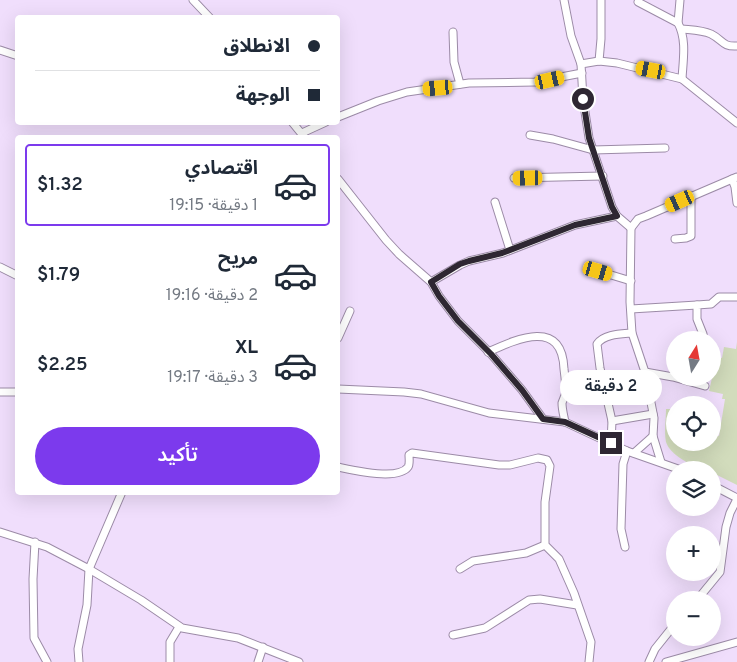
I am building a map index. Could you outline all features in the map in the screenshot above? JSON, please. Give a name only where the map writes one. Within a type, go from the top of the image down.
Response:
[{"type":"street","points":[[194,0],[207,15]]},
{"type":"street","points":[[564,0],[571,36],[581,64],[586,125],[593,150],[612,207],[617,216],[631,228]]},
{"type":"street","points":[[599,61],[601,0]]},
{"type":"street","points":[[680,0],[680,26],[684,38],[682,79]]},
{"type":"street","points":[[638,2],[680,26],[715,36],[726,46],[737,46]]},
{"type":"street","points":[[453,32],[454,62],[460,84]]},
{"type":"street","points":[[0,50],[15,55]]},
{"type":"street","points":[[581,64],[599,61],[651,70],[682,79],[737,123]]},
{"type":"street","points":[[340,116],[399,94],[460,84],[535,82],[582,74]]},
{"type":"street","points":[[292,125],[303,135]]},
{"type":"street","points":[[306,135],[321,125]]},
{"type":"street","points":[[530,135],[593,150],[665,148]]},
{"type":"street","points":[[514,178],[603,176]]},
{"type":"street","points":[[661,462],[653,436],[653,414],[646,372],[632,333],[631,228],[638,220],[734,178],[737,203]]},
{"type":"street","points":[[340,182],[386,240],[431,282],[458,321],[522,390],[543,419]]},
{"type":"street","points":[[675,239],[691,236],[691,196]]},
{"type":"street","points":[[495,202],[510,250]]},
{"type":"street","points":[[431,282],[460,264],[510,250],[575,225],[617,216]]},
{"type":"street","points":[[0,267],[15,274]]},
{"type":"street","points":[[587,270],[598,271],[631,281]]},
{"type":"street","points":[[631,309],[711,304],[719,297],[737,297]]},
{"type":"street","points":[[697,305],[697,319],[702,331]]},
{"type":"street","points":[[340,334],[350,311]]},
{"type":"street","points":[[611,443],[612,421],[600,368],[597,344],[600,340],[612,336],[632,333]]},
{"type":"street","points":[[488,352],[528,336],[541,336],[551,340],[558,348],[564,365],[566,392],[562,404],[565,422]]},
{"type":"street","points":[[646,372],[666,376]]},
{"type":"street","points":[[340,389],[420,394],[489,413],[565,422],[630,452],[666,464]]},
{"type":"street","points":[[0,392],[15,392]]},
{"type":"street","points":[[612,421],[653,414]]},
{"type":"street","points":[[624,547],[621,529],[623,464],[630,452],[653,436]]},
{"type":"street","points":[[340,467],[386,475],[397,473],[407,468],[409,465],[409,455],[412,453],[510,466],[532,459],[545,459],[549,462],[545,502],[545,545],[564,567],[591,642],[590,662]]},
{"type":"street","points":[[706,591],[716,580],[720,572],[726,527],[737,498],[721,490]]},
{"type":"street","points":[[80,662],[78,649],[86,605],[89,569],[121,495]]},
{"type":"street","points":[[0,532],[35,542],[89,569],[141,600],[179,627],[238,638],[298,662]]},
{"type":"street","points":[[35,542],[33,579],[34,638],[47,662]]},
{"type":"street","points":[[460,569],[473,561],[526,553],[545,545]]},
{"type":"street","points":[[453,635],[485,628],[529,600],[540,599],[577,605]]},
{"type":"street","points":[[170,662],[171,640],[179,627]]},
{"type":"street","points":[[649,662],[666,636]]},
{"type":"street","points":[[666,662],[737,642]]},
{"type":"street","points":[[258,662],[263,647]]},
{"type":"green space","points":[[737,342],[737,485],[721,477],[721,461],[685,461],[672,451],[721,451],[721,424],[725,399],[722,399],[723,394],[709,391],[710,386],[721,386],[721,358],[724,347],[736,349]]},
{"type":"green space","points":[[666,409],[666,442],[665,430]]},
{"type":"route","points":[[583,99],[589,138],[612,207],[617,216],[575,225],[502,253],[460,264],[431,282],[446,307],[491,354],[522,390],[543,419],[565,422],[611,443]]}]
